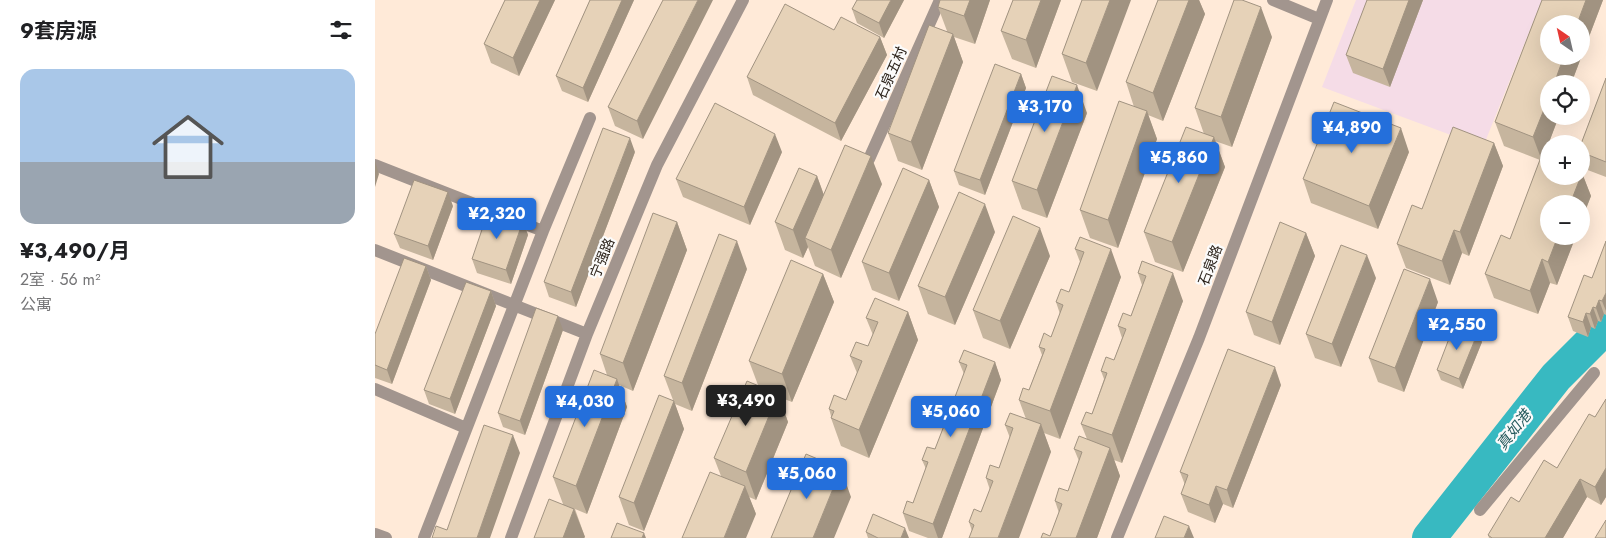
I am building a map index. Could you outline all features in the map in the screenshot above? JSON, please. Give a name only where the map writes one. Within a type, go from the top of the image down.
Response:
[{"type":"street","name":"宁强路","points":[[511,538],[587,334],[657,165],[743,0]]},
{"type":"street","name":"石泉五村","points":[[869,159],[940,0]]},
{"type":"street","points":[[1273,0],[1319,19]]},
{"type":"street","name":"石泉路","points":[[1117,538],[1199,338],[1327,0]]},
{"type":"street","points":[[424,538],[543,231],[590,118]]},
{"type":"street","points":[[375,165],[543,231]]},
{"type":"street","points":[[375,250],[587,334]]},
{"type":"street","points":[[1480,510],[1594,373]]},
{"type":"street","points":[[375,389],[466,428]]},
{"type":"street","points":[[375,534],[386,538]]},
{"type":"shaded area","points":[[1356,0],[1542,0],[1483,147],[1322,87]]},
{"type":"water","points":[[1606,323],[1606,340],[1563,385],[1441,538],[1429,538],[1556,377]]},
{"type":"building","points":[[505,0],[540,0],[513,58],[484,44]]},
{"type":"building","points":[[590,0],[622,0],[583,88],[556,76]]},
{"type":"building","points":[[663,0],[698,0],[637,121],[608,107]]},
{"type":"building","points":[[857,0],[891,0],[879,23],[852,9]]},
{"type":"building","points":[[940,0],[970,0],[964,16],[938,7]]},
{"type":"building","points":[[1013,0],[1041,0],[1026,40],[1001,31]]},
{"type":"building","points":[[1082,0],[1110,0],[1086,63],[1062,54]]},
{"type":"building","points":[[1158,0],[1189,0],[1153,93],[1126,82]]},
{"type":"building","points":[[1234,0],[1242,0],[1261,7],[1221,117],[1195,108]]},
{"type":"building","points":[[1367,0],[1409,0],[1383,69],[1346,55]]},
{"type":"building","points":[[1542,0],[1586,0],[1580,15],[1540,15],[1540,65],[1561,65],[1557,75],[1540,75],[1540,120],[1533,137],[1495,122]]},
{"type":"building","points":[[785,4],[834,30],[841,17],[880,37],[835,123],[747,77]]},
{"type":"building","points":[[929,25],[953,34],[911,142],[888,133]]},
{"type":"building","points":[[995,64],[1021,74],[980,180],[954,171]]},
{"type":"building","points":[[1052,76],[1077,85],[1037,190],[1012,181]]},
{"type":"building","points":[[1606,78],[1606,162],[1590,156],[1590,135],[1584,135],[1588,125],[1590,125],[1590,120]]},
{"type":"building","points":[[1119,101],[1147,111],[1108,220],[1080,210]]},
{"type":"building","points":[[1334,102],[1401,128],[1369,206],[1303,179]]},
{"type":"building","points":[[715,103],[775,134],[744,207],[676,179]]},
{"type":"building","points":[[1186,127],[1214,137],[1172,242],[1144,232]]},
{"type":"building","points":[[1453,127],[1494,143],[1460,232],[1454,230],[1442,261],[1397,244],[1412,205],[1422,209]]},
{"type":"building","points":[[603,128],[630,138],[571,292],[544,282]]},
{"type":"building","points":[[845,145],[871,156],[831,250],[805,238]]},
{"type":"building","points":[[1540,160],[1540,185],[1577,185],[1574,195],[1540,195],[1540,245],[1555,245],[1548,262],[1542,259],[1530,291],[1485,274],[1501,235],[1510,239]]},
{"type":"building","points":[[799,168],[817,176],[793,230],[775,222]]},
{"type":"building","points":[[903,168],[929,180],[889,273],[862,262]]},
{"type":"building","points":[[414,180],[448,192],[428,246],[394,234]]},
{"type":"building","points":[[959,192],[985,204],[945,297],[918,286]]},
{"type":"building","points":[[489,209],[523,221],[506,270],[472,259]]},
{"type":"building","points":[[653,213],[677,222],[623,363],[600,354]]},
{"type":"building","points":[[1013,216],[1040,228],[1000,321],[973,310]]},
{"type":"building","points":[[1280,222],[1306,233],[1272,322],[1246,312]]},
{"type":"building","points":[[719,234],[737,241],[682,383],[664,376]]},
{"type":"building","points":[[1080,237],[1111,249],[1050,411],[1019,400],[1023,388],[1029,390],[1045,349],[1039,347],[1044,333],[1051,337],[1063,305],[1056,302],[1061,289],[1069,292],[1084,252],[1075,249]]},
{"type":"building","points":[[1606,241],[1606,293],[1602,301],[1599,300],[1596,308],[1593,307],[1590,314],[1586,313],[1583,322],[1568,317],[1584,275],[1592,278]]},
{"type":"building","points":[[1341,245],[1367,255],[1332,344],[1306,334]]},
{"type":"building","points":[[404,258],[426,266],[387,370],[375,365],[375,334]]},
{"type":"building","points":[[791,260],[823,274],[782,374],[749,361]]},
{"type":"building","points":[[1142,261],[1173,273],[1112,435],[1081,424],[1086,412],[1092,414],[1107,373],[1101,371],[1106,357],[1114,360],[1126,329],[1118,326],[1123,313],[1131,316],[1146,276],[1138,273]]},
{"type":"building","points":[[1404,269],[1430,279],[1395,368],[1369,358]]},
{"type":"building","points":[[466,282],[491,291],[450,399],[424,390]]},
{"type":"building","points":[[875,298],[908,312],[859,430],[831,418],[834,411],[829,409],[834,395],[846,400],[862,361],[850,356],[856,342],[868,346],[878,322],[866,318]]},
{"type":"building","points":[[536,308],[558,316],[520,421],[498,413]]},
{"type":"building","points":[[1455,323],[1478,332],[1459,379],[1437,370]]},
{"type":"building","points":[[1228,349],[1275,367],[1227,490],[1216,486],[1209,505],[1181,494],[1188,475],[1180,472]]},
{"type":"building","points":[[964,350],[995,362],[933,524],[903,513],[907,501],[913,503],[928,462],[922,460],[927,447],[935,449],[947,418],[939,415],[944,402],[952,405],[967,365],[959,362]]},
{"type":"building","points":[[594,370],[617,379],[576,486],[553,477]]},
{"type":"building","points":[[747,381],[778,394],[746,472],[714,458]]},
{"type":"building","points":[[659,395],[674,401],[634,503],[619,497]]},
{"type":"building","points":[[1606,399],[1606,468],[1595,487],[1580,479],[1545,538],[1492,538],[1488,535],[1511,497],[1519,502],[1544,460],[1557,468],[1589,414],[1595,417]]},
{"type":"building","points":[[1010,413],[1041,424],[998,538],[969,538],[974,525],[969,522],[974,509],[981,512],[993,481],[986,478],[990,465],[999,468],[1013,428],[1005,425]]},
{"type":"building","points":[[484,425],[513,435],[477,538],[432,538],[436,526],[447,530]]},
{"type":"building","points":[[1079,436],[1110,448],[1076,538],[1041,538],[1043,533],[1050,536],[1062,504],[1055,501],[1059,488],[1068,491],[1082,452],[1074,449]]},
{"type":"building","points":[[806,454],[841,469],[813,538],[771,538]]},
{"type":"building","points":[[710,472],[745,486],[724,538],[682,538]]},
{"type":"building","points":[[549,499],[574,509],[563,538],[534,538]]},
{"type":"building","points":[[873,514],[905,528],[901,538],[878,538],[866,532]]},
{"type":"building","points":[[1164,516],[1189,526],[1184,538],[1155,538]]},
{"type":"building","points":[[1606,520],[1606,538],[1595,538]]},
{"type":"building","points":[[617,523],[644,533],[642,538],[611,538]]},
{"type":"waterway","name":"真如港","points":[[1429,538],[1556,377],[1606,327]]}]
